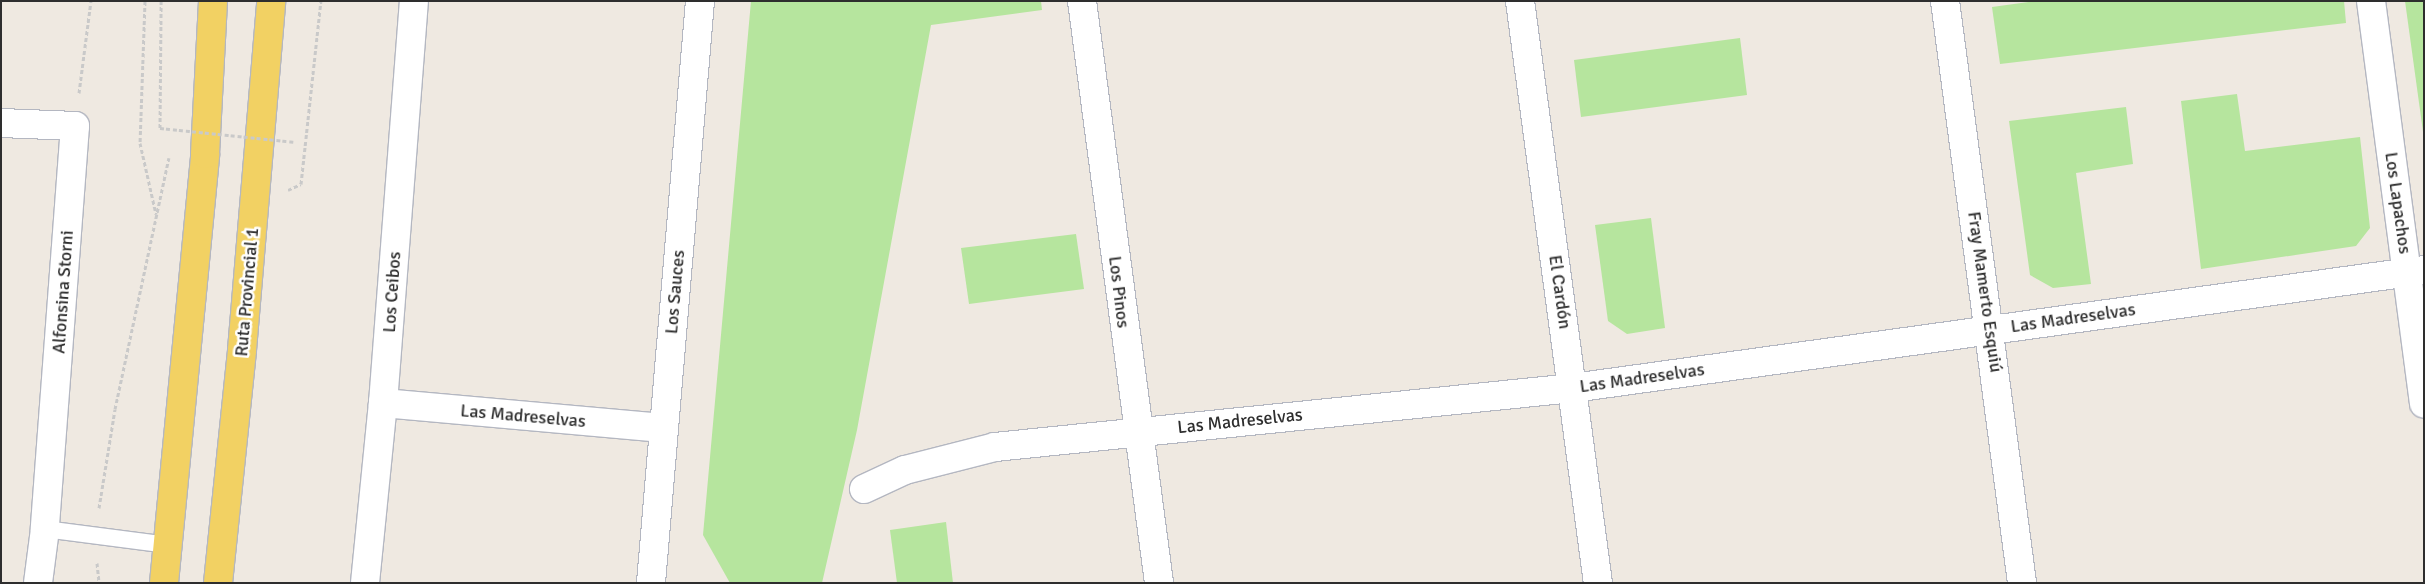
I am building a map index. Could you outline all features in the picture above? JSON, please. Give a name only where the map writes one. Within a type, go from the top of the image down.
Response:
[{"type":"main road","points":[[164,583],[206,154],[213,1]]},
{"type":"main road","name":"Ruta Provincial 1","points":[[218,583],[254,207],[271,1]]},
{"type":"street","name":"Los Ceibos","points":[[365,583],[383,403],[414,1]]},
{"type":"street","name":"Los Sauces","points":[[651,583],[700,1]]},
{"type":"street","name":"Los Pinos","points":[[1082,1],[1137,432],[1159,583]]},
{"type":"street","name":"El Cardón","points":[[1520,1],[1598,583]]},
{"type":"street","name":"Fray Mamerto Esquiú","points":[[1945,1],[1990,329],[2022,583]]},
{"type":"street","name":"Los Lapachos","points":[[2371,1],[2416,272],[2424,404]]},
{"type":"street","points":[[1,122],[75,126]]},
{"type":"street","name":"Alfonsina Storni","points":[[38,583],[45,529],[75,126]]},
{"type":"street","name":"Las Madreselvas","points":[[864,489],[905,470],[995,448],[1573,388],[1990,329],[2416,272]]},
{"type":"street","name":"Las Madreselvas","points":[[383,403],[663,428]]},
{"type":"lane","points":[[45,529],[168,545]]},
{"type":"path","points":[[75,126],[91,1]]},
{"type":"path","points":[[145,1],[140,142],[156,216]]},
{"type":"path","points":[[161,1],[160,128],[295,142]]},
{"type":"path","points":[[254,207],[300,184],[321,1]]},
{"type":"path","points":[[173,139],[177,119]]},
{"type":"path","points":[[94,535],[115,409],[171,148]]},
{"type":"green space","points":[[751,1],[1041,1],[1042,10],[931,25],[857,430],[822,583],[730,583],[703,535]]},
{"type":"green space","points":[[2036,1],[2344,1],[2346,23],[2000,64],[1992,7]]},
{"type":"green space","points":[[2405,1],[2424,1],[2424,139]]},
{"type":"green space","points":[[1740,38],[1747,95],[1581,117],[1574,60]]},
{"type":"green space","points":[[2237,94],[2245,151],[2360,137],[2370,228],[2356,246],[2201,269],[2181,101]]},
{"type":"green space","points":[[2126,107],[2133,164],[2076,173],[2091,284],[2053,288],[2030,275],[2009,121]]},
{"type":"green space","points":[[1651,218],[1665,328],[1627,334],[1608,321],[1595,225]]},
{"type":"green space","points":[[1076,234],[1084,289],[969,304],[961,248]]},
{"type":"green space","points":[[946,522],[953,583],[897,583],[890,530]]}]
